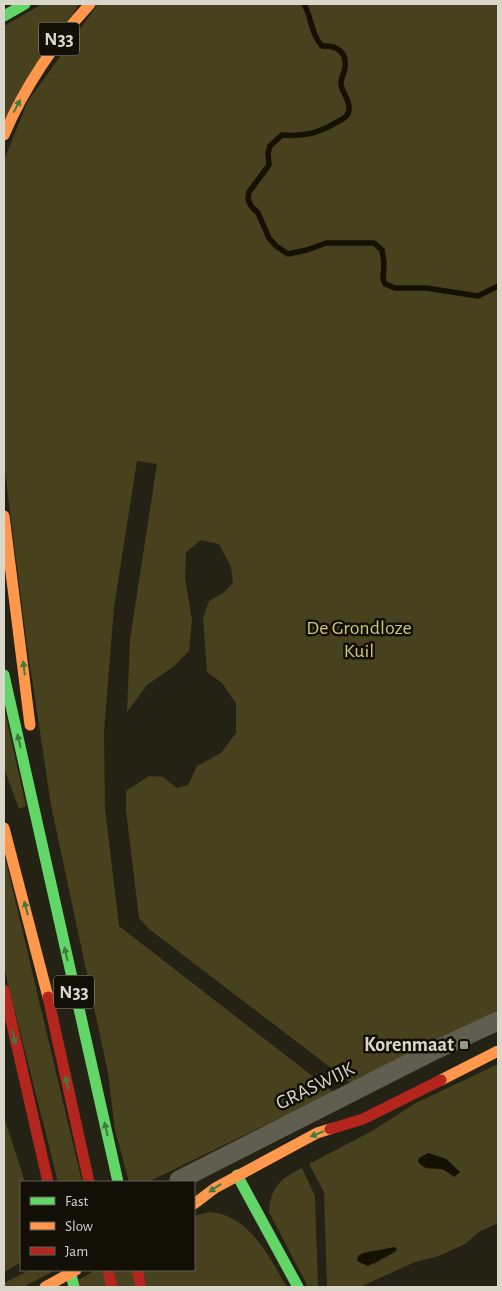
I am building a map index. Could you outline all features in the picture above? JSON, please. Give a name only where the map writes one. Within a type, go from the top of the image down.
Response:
[{"type":"main road","points":[[4,16],[25,4]]},
{"type":"main road","name":"N33","points":[[4,135],[13,114],[43,60],[90,4]]},
{"type":"main road","name":"N33","points":[[4,516],[30,717],[32,806]]},
{"type":"main road","name":"N33","points":[[4,675],[117,1180]]},
{"type":"main road","points":[[4,828],[41,966],[89,1181]]},
{"type":"main road","points":[[4,990],[48,1181]]},
{"type":"main road","points":[[195,1204],[215,1188],[237,1175],[317,1134],[363,1119],[498,1051]]},
{"type":"main road","points":[[340,1138],[363,1119]]},
{"type":"main road","points":[[31,1157],[38,1181]]},
{"type":"main road","points":[[237,1175],[249,1187],[298,1287]]},
{"type":"main road","points":[[234,1194],[249,1187]]},
{"type":"main road","points":[[195,1205],[220,1200]]},
{"type":"main road","points":[[70,1271],[74,1287]]},
{"type":"main road","points":[[45,1287],[74,1271]]},
{"type":"main road","points":[[108,1271],[112,1287]]},
{"type":"main road","points":[[137,1271],[141,1287]]},
{"type":"street","name":"GRASWIJK","points":[[179,1180],[432,1052],[498,1021]]},
{"type":"green space","points":[[42,4],[79,4],[4,120],[4,26]]},
{"type":"green space","name":"De Grondloze Kuil","points":[[98,4],[498,4],[498,1013],[352,1084],[149,929],[139,918],[126,810],[126,791],[149,776],[163,777],[177,788],[188,785],[197,766],[221,753],[236,733],[236,703],[222,683],[207,672],[203,618],[209,601],[223,593],[233,583],[231,567],[219,544],[201,540],[186,552],[185,578],[192,620],[189,651],[174,666],[147,685],[127,712],[130,639],[157,464],[137,461],[114,607],[104,732],[105,808],[119,926],[333,1092],[150,1181],[129,1181],[115,1130],[108,1073],[51,805],[26,639],[4,464],[4,160],[28,101]]},
{"type":"green space","points":[[4,707],[26,806],[19,809],[4,768]]},
{"type":"green space","points":[[4,853],[82,1181],[58,1181],[4,968]]},
{"type":"green space","points":[[498,1064],[498,1223],[479,1232],[465,1244],[439,1256],[415,1262],[360,1287],[327,1287],[324,1192],[309,1164],[372,1131],[414,1104]],"holes":[[[428,1153],[446,1159],[460,1172],[454,1176],[441,1168]],[[397,1251],[374,1264],[363,1253]]]},
{"type":"green space","points":[[4,1117],[25,1181],[20,1181],[20,1263],[4,1272]]},
{"type":"green space","points":[[302,1168],[315,1196],[318,1287],[308,1287],[269,1212],[274,1190],[288,1176]]},
{"type":"green space","points":[[209,1212],[236,1220],[256,1239],[287,1287],[65,1287],[94,1271],[195,1271],[195,1216]]},
{"type":"green space","points":[[28,1271],[54,1271],[23,1287],[4,1287],[4,1283]]},
{"type":"shaded area","points":[[428,1153],[446,1159],[460,1172],[454,1177],[444,1170],[424,1167],[418,1162],[419,1158]]},
{"type":"shaded area","points":[[395,1247],[397,1250],[368,1266],[357,1261],[358,1256],[363,1253]]},
{"type":"waterway","points":[[304,4],[318,41],[322,46],[336,48],[343,54],[345,68],[341,83],[349,105],[349,111],[343,118],[324,129],[304,135],[282,135],[270,146],[268,153],[269,165],[249,192],[248,199],[251,206],[258,213],[269,238],[276,246],[288,254],[326,243],[374,243],[382,250],[384,263],[383,279],[385,284],[395,288],[426,288],[478,296],[498,286]]},
{"type":"traffic: fast","points":[[4,16],[25,4]]},
{"type":"traffic: fast","points":[[4,675],[118,1181]]},
{"type":"traffic: fast","points":[[237,1175],[298,1287]]},
{"type":"traffic: fast","points":[[70,1271],[74,1287]]},
{"type":"traffic: slow","points":[[4,135],[21,99],[41,66],[64,34],[90,4]]},
{"type":"traffic: slow","points":[[4,516],[30,725]]},
{"type":"traffic: slow","points":[[4,828],[48,997]]},
{"type":"traffic: slow","points":[[441,1080],[498,1051]]},
{"type":"traffic: slow","points":[[195,1203],[215,1188],[317,1133],[330,1129]]},
{"type":"traffic: slow","points":[[45,1287],[74,1271]]},
{"type":"traffic: jam","points":[[4,990],[48,1181]]},
{"type":"traffic: jam","points":[[48,997],[89,1181]]},
{"type":"traffic: jam","points":[[330,1129],[363,1119],[441,1080]]},
{"type":"traffic: jam","points":[[108,1271],[112,1287]]},
{"type":"traffic: jam","points":[[137,1271],[141,1287]]},
{"type":"place","name":"Korenmaat","points":[[464,1045]]}]
